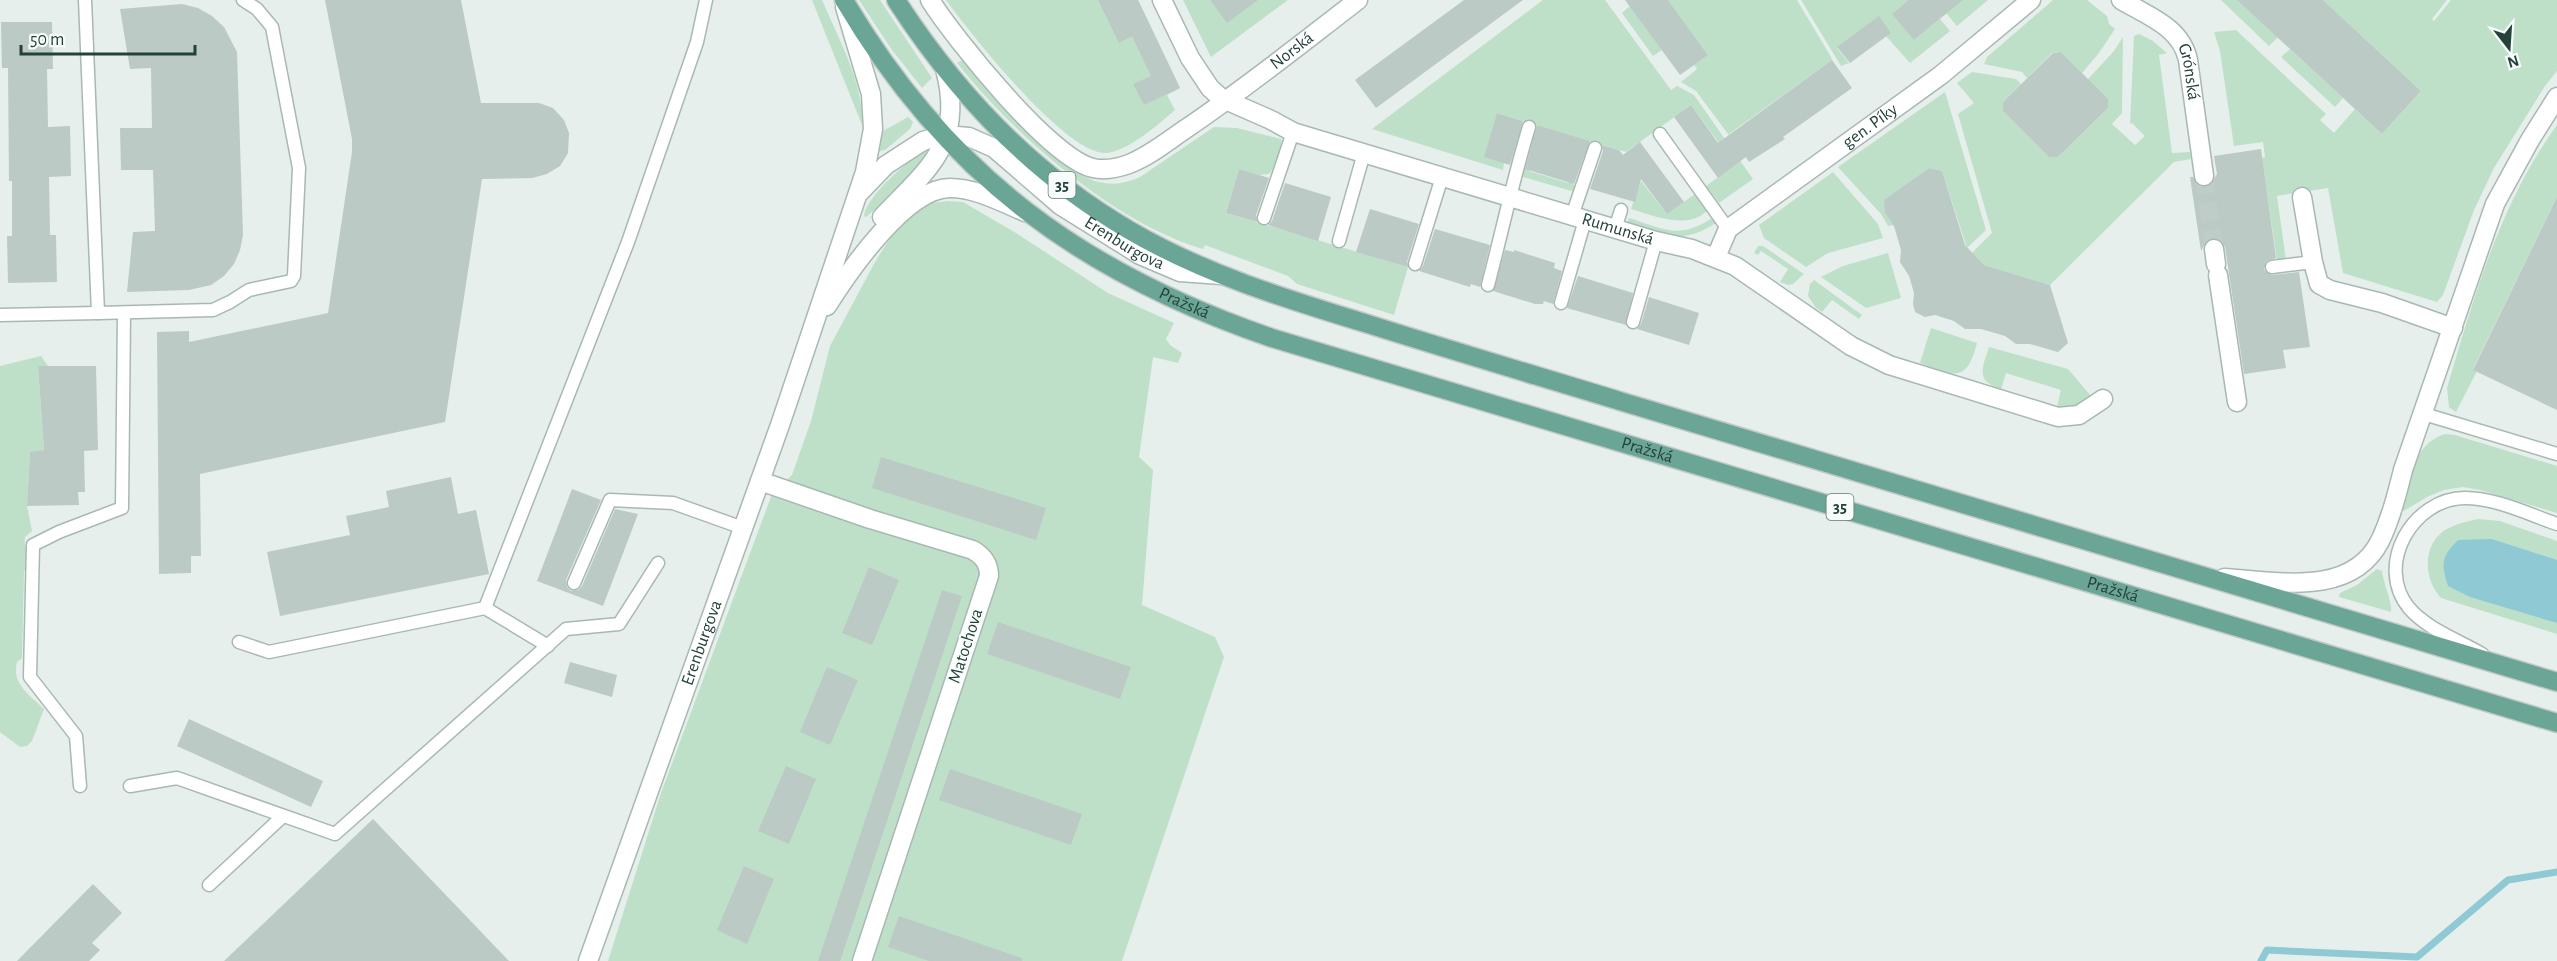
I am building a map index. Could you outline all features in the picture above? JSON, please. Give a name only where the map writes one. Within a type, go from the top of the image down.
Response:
[{"type":"main road","name":"Pražská","points":[[844,0],[896,79],[944,135],[997,188],[1029,214],[1088,254],[1128,278],[1175,301],[1272,338],[2557,723]]},
{"type":"main road","name":"35","points":[[896,0],[945,69],[1005,136],[1077,198],[1168,252],[1223,275],[1278,296],[1479,358],[2557,682]]},
{"type":"street","name":"Erenburgova","points":[[588,961],[815,325],[857,196],[869,151],[873,113],[869,84],[844,0]]},
{"type":"street","points":[[930,0],[965,48],[1025,116],[1062,150],[1092,168],[1111,169],[1139,159],[1227,100]]},
{"type":"street","name":"Rumunská","points":[[1162,0],[1199,73],[1210,88],[1227,100],[1293,132],[1716,257],[1788,301],[1851,346],[1889,364],[2058,417],[2079,415],[2103,399]]},
{"type":"street","name":"Norská","points":[[1227,100],[1358,0]]},
{"type":"street","name":"gen. Píky","points":[[1728,229],[1941,75],[2031,0]]},
{"type":"street","name":"Grónská","points":[[2121,0],[2163,24],[2183,43],[2188,60],[2204,176]]},
{"type":"street","name":"Erenburgova","points":[[841,284],[862,241],[932,166],[941,150],[951,102],[945,69]]},
{"type":"street","points":[[2207,577],[2317,582],[2340,577],[2360,565],[2374,551],[2384,531],[2495,204],[2530,140],[2557,97]]},
{"type":"street","name":"Erenburgova","points":[[857,196],[886,165],[906,151],[923,141],[944,135],[958,135],[986,143],[1060,205],[1147,259],[1180,272],[1223,275]]},
{"type":"street","name":"Erenburgova","points":[[815,325],[858,259],[918,199],[935,191],[950,188],[968,190],[1029,214]]},
{"type":"street","points":[[2302,197],[2316,279],[2323,287],[2382,303],[2452,328]]},
{"type":"street","points":[[1716,257],[1728,229]]},
{"type":"street","points":[[2218,266],[2237,402]]},
{"type":"street","name":"Matochova","points":[[760,481],[870,519],[973,549],[985,560],[989,568],[989,576],[981,601],[862,961]]},
{"type":"lane","points":[[85,0],[98,313]]},
{"type":"lane","points":[[0,315],[213,310],[249,290],[291,281],[294,276],[299,168],[272,27],[257,9],[243,0]]},
{"type":"lane","points":[[485,608],[628,242],[698,42],[706,0]]},
{"type":"lane","points":[[1488,285],[1510,198],[1513,177],[1528,127]]},
{"type":"lane","points":[[1264,218],[1293,132]]},
{"type":"lane","points":[[1660,134],[1728,229]]},
{"type":"lane","points":[[1560,303],[1595,148]]},
{"type":"lane","points":[[1339,241],[1364,153]]},
{"type":"lane","points":[[1414,264],[1442,177]]},
{"type":"lane","points":[[1615,229],[1621,210]]},
{"type":"lane","points":[[1633,322],[1656,241]]},
{"type":"lane","points":[[2272,267],[2313,262]]},
{"type":"lane","points":[[80,786],[76,736],[30,677],[33,545],[58,532],[122,508],[124,313]]},
{"type":"lane","points":[[2424,414],[2557,454]]},
{"type":"lane","points":[[2507,667],[2426,623],[2408,607],[2398,589],[2396,578],[2402,542],[2407,531],[2422,513],[2455,499],[2491,502],[2557,524]]},
{"type":"lane","points":[[574,583],[610,500],[673,503],[743,528]]},
{"type":"lane","points":[[130,786],[177,778],[335,834],[566,629],[619,624],[658,563]]},
{"type":"lane","points":[[239,642],[269,652],[485,608],[548,646]]},
{"type":"lane","points":[[208,885],[283,816]]},
{"type":"green space","points":[[812,0],[822,0],[849,61],[859,94],[862,125]]},
{"type":"green space","points":[[859,0],[880,0],[932,78],[922,88],[892,50]]},
{"type":"green space","points":[[946,0],[1138,0],[1180,88],[1167,95],[1175,110],[1123,148],[1106,153],[1089,148],[1068,135],[1020,90]]},
{"type":"green space","points":[[1183,0],[1288,0],[1211,57]]},
{"type":"green space","points":[[1543,0],[1605,0],[1671,90],[1677,86],[1694,95],[1753,179],[1719,203],[1706,186],[1735,165],[1691,105],[1626,152],[1497,113],[1503,170],[1372,129]]},
{"type":"green space","points":[[1668,0],[1797,0],[1831,57],[1832,60],[1729,134],[1749,162],[1696,91],[1681,82],[1697,69],[1694,65],[1708,55]]},
{"type":"green space","points":[[1801,0],[1909,0],[1914,40],[1940,19],[1950,31],[1910,63],[1886,36],[1837,48],[1849,63],[1841,66]]},
{"type":"green space","points":[[1962,0],[1988,0],[1957,26],[1946,13]]},
{"type":"green space","points":[[2053,0],[2087,0],[2107,16],[2109,24],[2115,29],[2082,73],[2061,52],[2052,53],[2027,78],[2022,72],[1984,64],[1987,57]]},
{"type":"green space","points":[[2221,0],[2237,0],[2278,37],[2269,46]]},
{"type":"green space","points":[[2323,0],[2447,0],[2432,19],[2434,21],[2451,0],[2557,0],[2557,71],[2545,86],[2494,168],[2474,210],[2443,295],[2437,302],[2343,273],[2328,188],[2277,196],[2286,260],[2277,261],[2262,158],[2265,157],[2263,142],[2234,146],[2220,51],[2214,32],[2236,30],[2326,114],[2320,120],[2334,133],[2355,109],[2382,134],[2421,91]]},
{"type":"green space","points":[[1630,6],[1662,50],[1653,56],[1622,13]]},
{"type":"green space","points":[[2139,34],[2153,41],[2167,53],[2159,55],[2172,153],[2190,152],[2191,159],[2174,162],[2050,285],[1984,265],[1972,253],[1992,233],[1958,114],[1974,103],[1957,83],[1972,72],[2016,79],[2021,84],[2003,102],[2003,111],[2049,157],[2058,157],[2108,108],[2088,79],[2114,51],[2123,37],[2122,113],[2112,124],[2135,145],[2145,136],[2132,123],[2130,124],[2134,36]]},
{"type":"green space","points":[[2290,49],[2343,98],[2335,107],[2281,57]]},
{"type":"green space","points":[[962,60],[1008,112],[1047,150],[1086,177],[1104,183],[1123,183],[1140,177],[1214,127],[1237,128],[1281,139],[1279,158],[1269,174],[1259,175],[1239,169],[1226,213],[1408,267],[1394,315],[1297,284],[1288,276],[1205,245],[1203,249],[1169,236],[1135,219],[1101,198],[1036,147],[980,91],[957,63]]},
{"type":"green space","points":[[1945,92],[1986,230],[1967,248],[1942,171],[1929,168],[1886,199],[1885,213],[1894,225],[1888,226],[1881,214],[1838,167]]},
{"type":"green space","points":[[908,117],[913,122],[910,129],[885,150],[880,151],[883,131]]},
{"type":"green space","points":[[2557,125],[2557,197],[2473,369],[2477,371],[2456,412],[2449,407],[2447,388],[2479,285],[2504,218],[2537,155]]},
{"type":"green space","points":[[925,152],[928,158],[891,196],[866,217],[864,216],[872,199],[888,180],[908,162]]},
{"type":"green space","points":[[1524,167],[1530,167],[1529,171],[1568,183],[1570,181],[1575,186],[1575,192],[1520,176]]},
{"type":"green space","points":[[1833,172],[1878,224],[1883,238],[1828,253],[1806,267],[1764,238],[1759,225]]},
{"type":"green space","points":[[1641,181],[1667,214],[1695,194],[1707,211],[1699,217],[1680,221],[1660,218],[1631,209]]},
{"type":"green space","points":[[963,202],[1016,233],[1108,293],[1174,323],[1166,339],[1170,345],[1182,353],[1178,363],[1153,357],[1139,457],[1153,470],[1142,605],[1215,637],[1224,657],[1122,961],[608,961],[661,793],[772,494],[792,475],[811,421],[830,346],[892,235],[919,210],[932,203]]},
{"type":"green space","points":[[1629,218],[1662,229],[1680,231],[1700,225],[1712,218],[1716,223],[1692,234],[1672,236],[1627,223]]},
{"type":"green space","points":[[1758,246],[1763,246],[1804,274],[1793,284],[1780,282],[1788,269],[1761,251],[1758,255],[1754,253]]},
{"type":"green space","points":[[1888,253],[1901,298],[1866,308],[1821,277],[1843,266]]},
{"type":"green space","points":[[1814,280],[1862,315],[1859,319],[1832,300],[1822,312],[1816,308],[1808,296],[1810,284]]},
{"type":"green space","points":[[1931,328],[1977,343],[1968,366],[1963,371],[1950,373],[1920,363]]},
{"type":"green space","points":[[1989,347],[2068,369],[2091,396],[2089,401],[2072,407],[2057,407],[2061,390],[2006,373],[2001,389],[1992,386],[1987,382],[1983,372]]},
{"type":"green space","points":[[41,356],[48,366],[38,366],[44,450],[30,453],[27,506],[32,531],[25,537],[25,542],[31,554],[24,572],[22,658],[17,662],[16,670],[19,683],[44,709],[32,741],[27,746],[20,747],[0,732],[0,366]]},
{"type":"green space","points":[[2445,434],[2557,466],[2557,513],[2463,487],[2444,490],[2404,511],[2403,501],[2420,452]]},
{"type":"green space","points":[[2478,519],[2500,521],[2557,541],[2557,634],[2441,598],[2435,590],[2430,580],[2428,560],[2435,540],[2451,527]]},
{"type":"green space","points":[[2377,569],[2382,571],[2391,612],[2339,597],[2340,593],[2357,585]]},
{"type":"water","points":[[2492,539],[2557,560],[2557,623],[2470,597],[2448,586],[2444,561],[2452,546],[2458,540]]},
{"type":"building","points":[[325,0],[461,0],[481,103],[539,103],[553,108],[564,120],[569,133],[568,153],[560,166],[547,174],[532,178],[482,179],[445,422],[200,474],[201,556],[191,556],[191,573],[159,574],[157,332],[189,331],[189,342],[328,313],[352,139]]},
{"type":"building","points":[[1098,0],[1138,0],[1180,88],[1144,105],[1133,84],[1151,76],[1132,36],[1119,43]]},
{"type":"building","points":[[1210,0],[1258,0],[1227,23]]},
{"type":"building","points":[[1464,0],[1523,0],[1376,108],[1355,80]]},
{"type":"building","points":[[1625,0],[1668,0],[1708,55],[1680,75]]},
{"type":"building","points":[[1909,0],[1963,0],[1914,40],[1892,14]]},
{"type":"building","points":[[2237,0],[2323,0],[2421,91],[2382,134]]},
{"type":"building","points":[[182,4],[198,8],[212,16],[224,27],[237,52],[243,235],[234,264],[224,276],[211,285],[189,290],[127,292],[133,232],[155,231],[153,170],[121,170],[120,128],[152,128],[151,68],[130,69],[120,9]]},
{"type":"building","points":[[1879,16],[1891,33],[1850,63],[1837,47]]},
{"type":"building","points":[[1,22],[52,22],[53,69],[47,69],[48,127],[70,126],[71,176],[49,177],[50,235],[56,235],[57,282],[8,283],[7,236],[12,236],[12,181],[9,181],[8,68],[2,68]]},
{"type":"building","points":[[2061,52],[2108,99],[2108,108],[2058,157],[2049,157],[2003,111],[2003,102],[2053,53]]},
{"type":"building","points":[[1832,60],[1852,88],[1783,137],[1785,139],[1749,162],[1746,157],[1718,178],[1674,117],[1691,105],[1718,143]]},
{"type":"building","points":[[1497,113],[1523,121],[1510,165],[1484,157]]},
{"type":"building","points":[[1537,125],[1590,141],[1574,184],[1525,169]]},
{"type":"building","points":[[1640,142],[1684,202],[1667,214],[1641,179],[1635,202],[1590,189],[1603,151],[1602,145],[1619,150],[1623,155]]},
{"type":"building","points":[[2261,149],[2276,258],[2267,261],[2264,269],[2272,275],[2299,272],[2310,347],[2283,350],[2286,368],[2244,374],[2225,247],[2219,239],[2212,238],[2207,240],[2201,251],[2190,177],[2193,177],[2199,186],[2206,187],[2211,184],[2217,174],[2214,156]]},
{"type":"building","points":[[1929,168],[1942,171],[1965,245],[1984,265],[2050,285],[2068,343],[2058,352],[2030,344],[2016,344],[2005,336],[1981,329],[1965,329],[1954,321],[1935,315],[1925,317],[1915,312],[1914,293],[1909,276],[1900,262],[1901,250],[1894,226],[1885,213],[1884,200]]},
{"type":"building","points":[[1239,169],[1269,178],[1256,215],[1257,222],[1226,213]]},
{"type":"building","points":[[1285,183],[1331,197],[1318,241],[1268,225],[1272,221]]},
{"type":"building","points":[[2557,197],[2557,410],[2473,370]]},
{"type":"building","points":[[1370,209],[1419,224],[1407,262],[1408,267],[1356,252]]},
{"type":"building","points":[[1435,229],[1490,245],[1480,287],[1471,284],[1470,287],[1419,271],[1423,266]]},
{"type":"building","points":[[1505,250],[1514,252],[1514,250],[1555,263],[1554,268],[1562,271],[1553,304],[1544,301],[1543,304],[1535,304],[1493,291]]},
{"type":"building","points":[[1578,276],[1633,293],[1626,325],[1567,308]]},
{"type":"building","points":[[1649,297],[1699,313],[1689,345],[1637,329],[1641,324]]},
{"type":"building","points":[[38,366],[96,366],[98,450],[84,451],[85,492],[78,492],[79,505],[27,506],[30,452],[44,450]]},
{"type":"building","points":[[881,457],[1046,508],[1036,540],[872,488]]},
{"type":"building","points":[[451,477],[458,514],[476,510],[489,574],[280,616],[267,552],[350,535],[346,516],[389,507],[386,491]]},
{"type":"building","points":[[572,489],[601,500],[566,580],[567,587],[571,591],[578,590],[582,586],[615,509],[638,514],[603,606],[537,581]]},
{"type":"building","points":[[869,567],[899,580],[872,645],[842,633]]},
{"type":"building","points":[[942,590],[962,596],[853,923],[840,961],[818,961]]},
{"type":"building","points":[[998,622],[1131,667],[1120,699],[987,654]]},
{"type":"building","points":[[570,662],[617,675],[612,697],[564,683]]},
{"type":"building","points":[[827,667],[858,680],[830,745],[800,732]]},
{"type":"building","points":[[189,719],[323,781],[311,807],[177,746]]},
{"type":"building","points":[[786,766],[816,779],[789,844],[758,831]]},
{"type":"building","points":[[950,769],[1082,814],[1071,845],[939,800]]},
{"type":"building","points":[[373,819],[509,961],[224,961]]},
{"type":"building","points":[[744,866],[774,879],[747,944],[717,930]]},
{"type":"building","points":[[93,884],[122,913],[92,943],[100,950],[89,961],[17,961]]},
{"type":"building","points":[[899,916],[1022,958],[1022,961],[929,961],[888,947]]},
{"type":"waterway","points":[[2261,961],[2267,950],[2417,957],[2508,880],[2557,872]]},
{"type":"tunnel","points":[[2204,176],[2214,249]]}]
